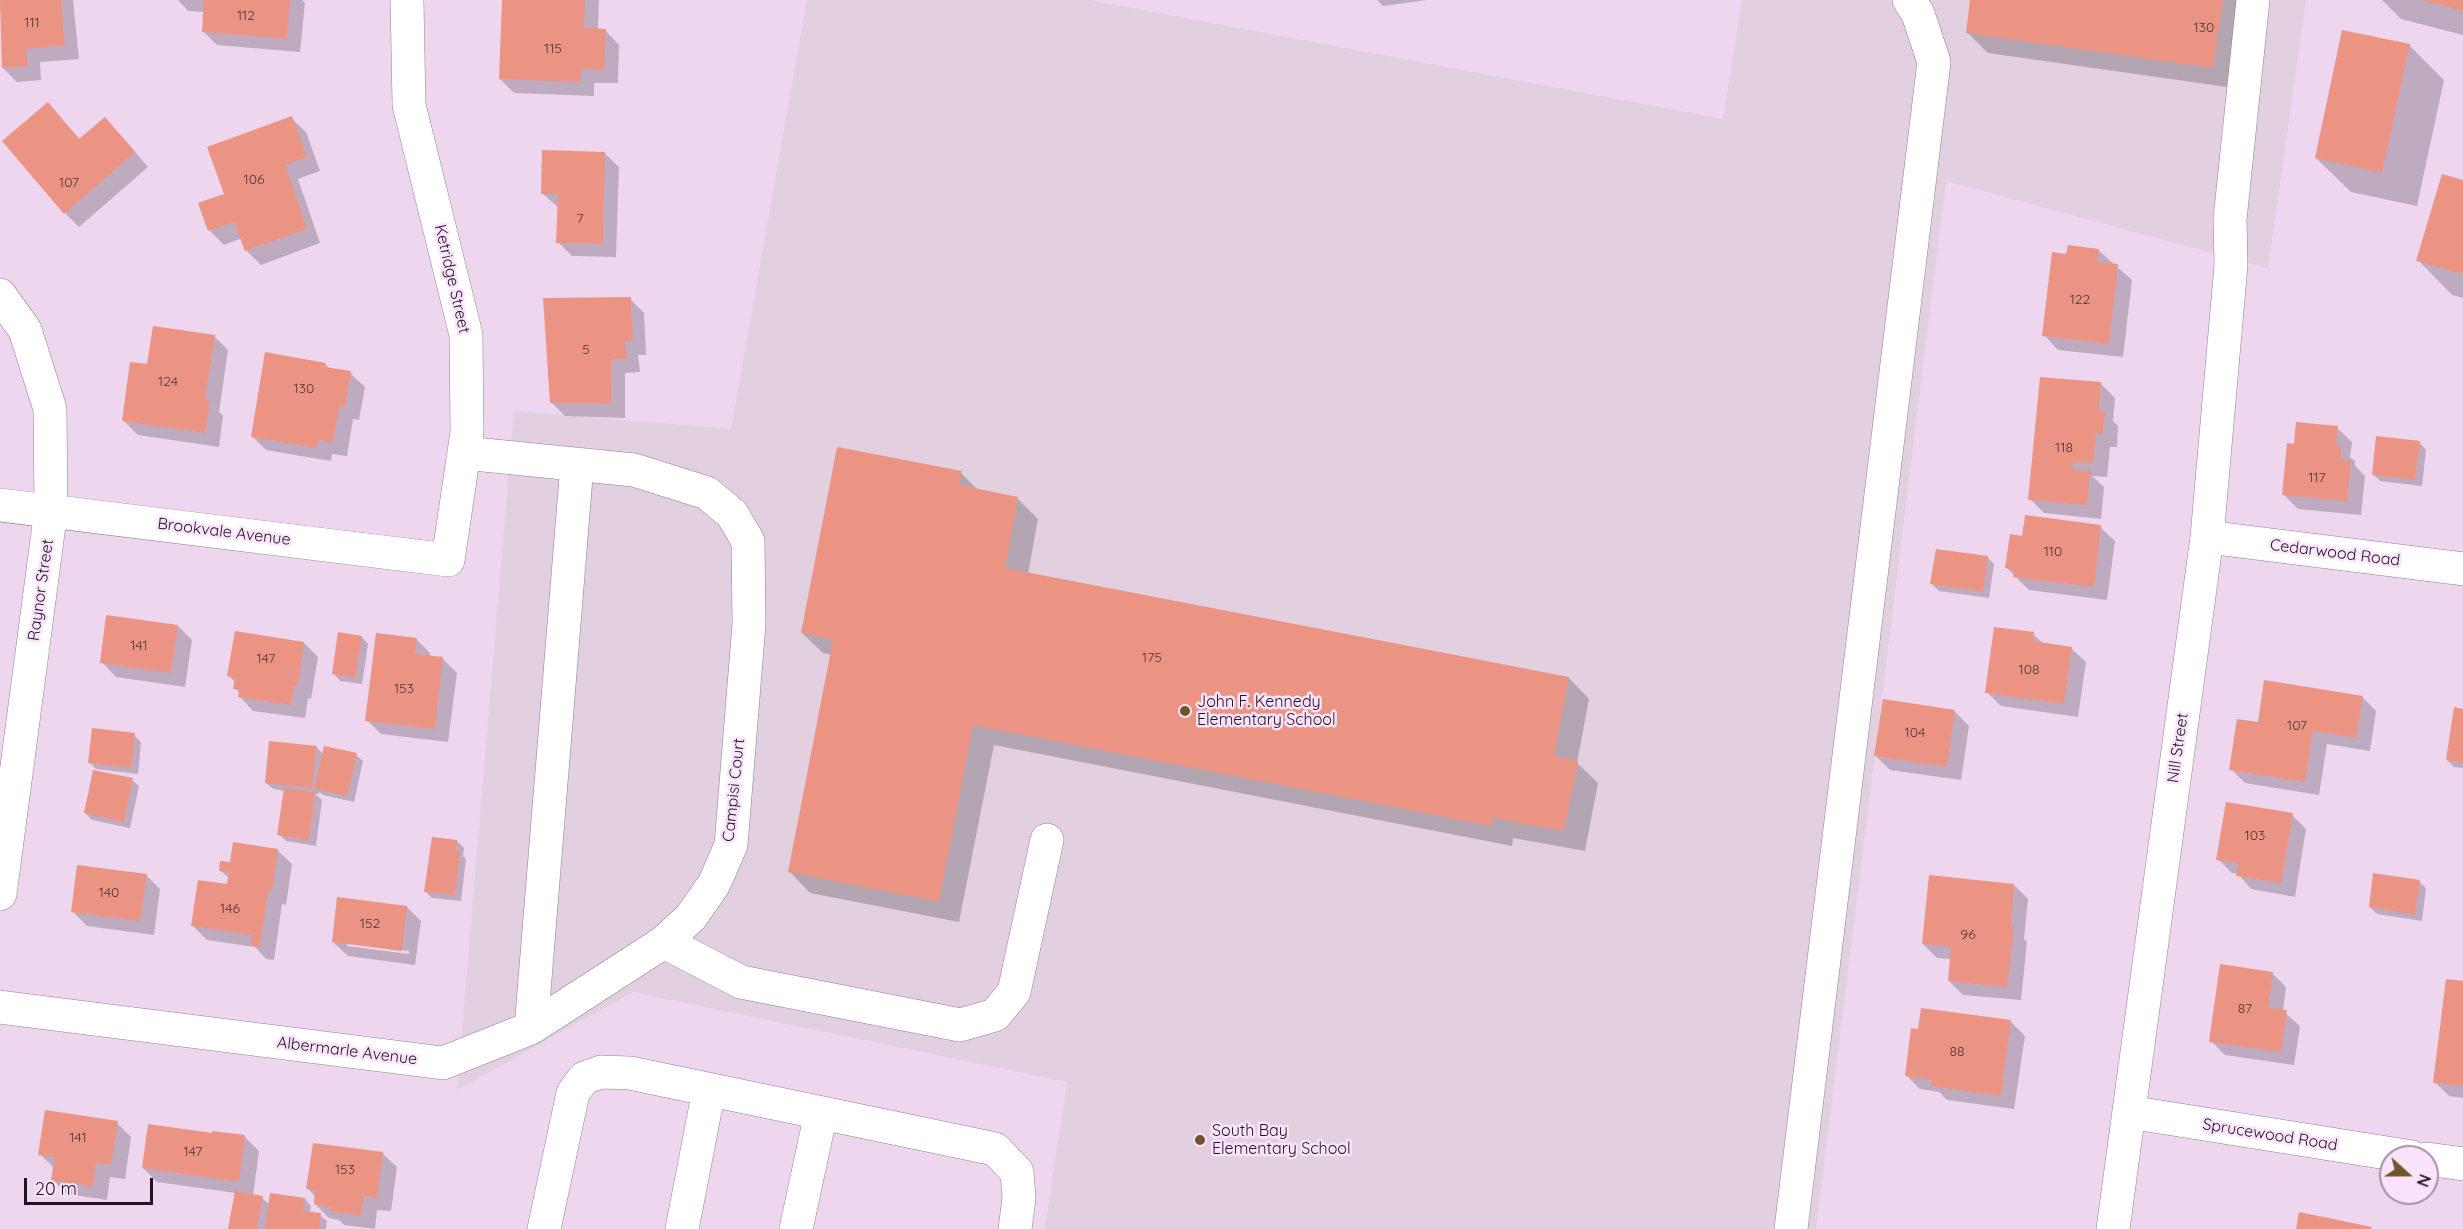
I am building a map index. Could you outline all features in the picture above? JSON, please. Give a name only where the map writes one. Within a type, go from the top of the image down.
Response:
[{"type":"street","name":"Ketridge Street","points":[[407,0],[409,105],[466,335],[467,432],[448,560]]},
{"type":"street","points":[[1791,1229],[1934,62],[1918,14],[1909,0]]},
{"type":"street","name":"Nill Street","points":[[2113,1229],[2207,537],[2231,265],[2230,219],[2253,0]]},
{"type":"street","name":"Raynor Street","points":[[0,295],[25,330],[50,409],[51,510],[0,894]]},
{"type":"street","name":"Campisi Court","points":[[464,453],[634,471],[707,493],[732,513],[748,541],[749,624],[731,845],[714,884],[691,917],[664,942]]},
{"type":"street","points":[[531,1028],[577,465]]},
{"type":"street","name":"Brookvale Avenue","points":[[0,505],[448,560]]},
{"type":"street","name":"Cedarwood Road","points":[[2207,537],[2463,569]]},
{"type":"street","points":[[664,942],[741,982],[960,1025],[995,1015],[1014,992],[1047,840]]},
{"type":"street","name":"Albermarle Avenue","points":[[0,1008],[443,1063],[531,1028],[664,942]]},
{"type":"street","points":[[544,1229],[573,1093],[584,1078],[601,1072],[630,1073],[995,1149],[1017,1172],[1019,1198],[1015,1229]]},
{"type":"street","points":[[682,1229],[709,1090]]},
{"type":"street","name":"Sprucewood Road","points":[[2129,1112],[2379,1152]]},
{"type":"street","points":[[796,1229],[821,1113]]},
{"type":"street","points":[[2439,1161],[2463,1164]]},
{"type":"shaded area","name":"John F. Kennedy Elementary School","points":[[807,0],[1089,0],[1723,119],[1742,0],[2306,0],[2268,268],[1946,181],[1816,1229],[1045,1229],[1067,1082],[633,992],[457,1090],[514,411],[731,429]]},
{"type":"building","points":[[0,0],[61,0],[65,45],[26,49],[28,66],[2,68]]},
{"type":"building","points":[[204,0],[290,0],[287,39],[202,32]]},
{"type":"building","points":[[502,0],[585,0],[584,28],[606,29],[604,70],[581,69],[580,82],[499,79]]},
{"type":"building","points":[[1970,0],[2223,0],[2213,68],[1966,33]]},
{"type":"building","points":[[2463,0],[2463,11],[2424,1]]},
{"type":"building","points":[[2342,30],[2410,44],[2382,173],[2315,158]]},
{"type":"building","points":[[48,102],[79,139],[105,117],[135,152],[64,214],[2,141]]},
{"type":"building","points":[[292,116],[307,157],[285,165],[307,229],[245,251],[234,222],[208,231],[198,203],[224,194],[207,147]]},
{"type":"building","points":[[542,150],[605,152],[603,244],[556,243],[558,194],[541,194]]},
{"type":"building","points":[[2442,174],[2463,180],[2463,274],[2416,261]]},
{"type":"building","points":[[2068,245],[2099,249],[2097,262],[2118,264],[2109,344],[2042,336],[2052,252],[2066,254]]},
{"type":"building","points":[[631,297],[633,341],[625,341],[627,359],[612,359],[611,404],[550,403],[543,298]]},
{"type":"building","points":[[153,326],[215,335],[205,399],[210,400],[205,433],[122,421],[130,362],[147,364]]},
{"type":"building","points":[[265,352],[326,363],[325,367],[351,371],[345,407],[339,406],[333,443],[318,440],[317,448],[251,437]]},
{"type":"building","points":[[2040,377],[2101,382],[2099,410],[2105,411],[2103,434],[2096,433],[2093,463],[2073,462],[2072,470],[2090,471],[2087,505],[2028,500]]},
{"type":"building","points":[[2296,422],[2338,426],[2336,445],[2341,446],[2341,459],[2351,461],[2347,501],[2282,495],[2287,443],[2294,444]]},
{"type":"building","points":[[2376,436],[2420,441],[2415,480],[2372,475]]},
{"type":"building","points":[[837,447],[962,471],[959,485],[1018,497],[1005,568],[1569,677],[1554,756],[1578,761],[1564,831],[1493,818],[1491,826],[973,725],[939,902],[788,872],[833,640],[801,633]]},
{"type":"building","points":[[2025,515],[2101,525],[2094,587],[2013,577],[2014,570],[2005,568],[2010,534],[2022,536]]},
{"type":"building","points":[[1936,549],[1988,556],[1983,592],[1930,584]]},
{"type":"building","points":[[106,615],[178,625],[171,673],[100,663]]},
{"type":"building","points":[[1994,627],[2034,632],[2033,641],[2072,647],[2064,704],[1985,693]]},
{"type":"building","points":[[235,631],[304,642],[298,685],[294,685],[291,705],[238,697],[239,690],[233,689],[235,678],[227,676]]},
{"type":"building","points":[[338,632],[362,636],[355,678],[332,674]]},
{"type":"building","points":[[376,633],[417,638],[415,654],[443,657],[435,729],[365,721]]},
{"type":"building","points":[[2264,680],[2363,696],[2356,738],[2313,731],[2305,782],[2229,770],[2237,719],[2258,722]]},
{"type":"building","points":[[1883,699],[1955,710],[1947,767],[1874,756]]},
{"type":"building","points":[[2454,707],[2463,709],[2463,763],[2446,760]]},
{"type":"building","points":[[92,728],[135,733],[131,768],[88,763]]},
{"type":"building","points":[[269,741],[317,746],[312,788],[265,783]]},
{"type":"building","points":[[324,746],[357,753],[347,796],[314,789]]},
{"type":"building","points":[[93,770],[133,778],[124,822],[84,813]]},
{"type":"building","points":[[284,788],[315,792],[309,840],[277,835]]},
{"type":"building","points":[[2226,802],[2293,813],[2281,883],[2236,876],[2238,863],[2216,860]]},
{"type":"building","points":[[432,837],[457,840],[456,850],[460,851],[455,895],[424,892]]},
{"type":"building","points":[[233,842],[278,849],[272,891],[268,891],[260,946],[251,945],[252,935],[191,926],[198,880],[227,884],[229,872],[219,871],[220,861],[230,862]]},
{"type":"building","points":[[77,865],[147,874],[140,921],[71,912]]},
{"type":"building","points":[[2373,873],[2420,880],[2415,915],[2369,907]]},
{"type":"building","points":[[1929,875],[2014,884],[2011,926],[2014,926],[2007,987],[1948,981],[1951,947],[1922,944]]},
{"type":"building","points":[[337,897],[407,906],[402,951],[332,942]]},
{"type":"building","points":[[2220,964],[2273,972],[2268,1008],[2287,1010],[2281,1052],[2209,1042]]},
{"type":"building","points":[[2446,979],[2463,981],[2463,1086],[2433,1083]]},
{"type":"building","points":[[1921,1008],[2011,1020],[2001,1096],[1931,1086],[1932,1080],[1905,1076],[1911,1028],[1918,1029]]},
{"type":"building","points":[[45,1110],[118,1121],[111,1165],[96,1163],[93,1187],[51,1180],[55,1157],[38,1155]]},
{"type":"building","points":[[148,1124],[245,1135],[239,1182],[142,1168]]},
{"type":"building","points":[[313,1143],[383,1152],[377,1198],[364,1196],[361,1216],[329,1211],[330,1207],[314,1204],[315,1190],[306,1189]]},
{"type":"building","points":[[235,1191],[263,1196],[257,1229],[228,1229]]},
{"type":"building","points":[[270,1193],[305,1198],[303,1211],[321,1213],[319,1229],[265,1229]]},
{"type":"building","points":[[2299,1212],[2372,1227],[2371,1229],[2296,1229]]},
{"type":"place","name":"John F. Kennedy Elementary School","points":[[1185,711]]},
{"type":"place","name":"South Bay Elementary School","points":[[1200,1140]]}]
